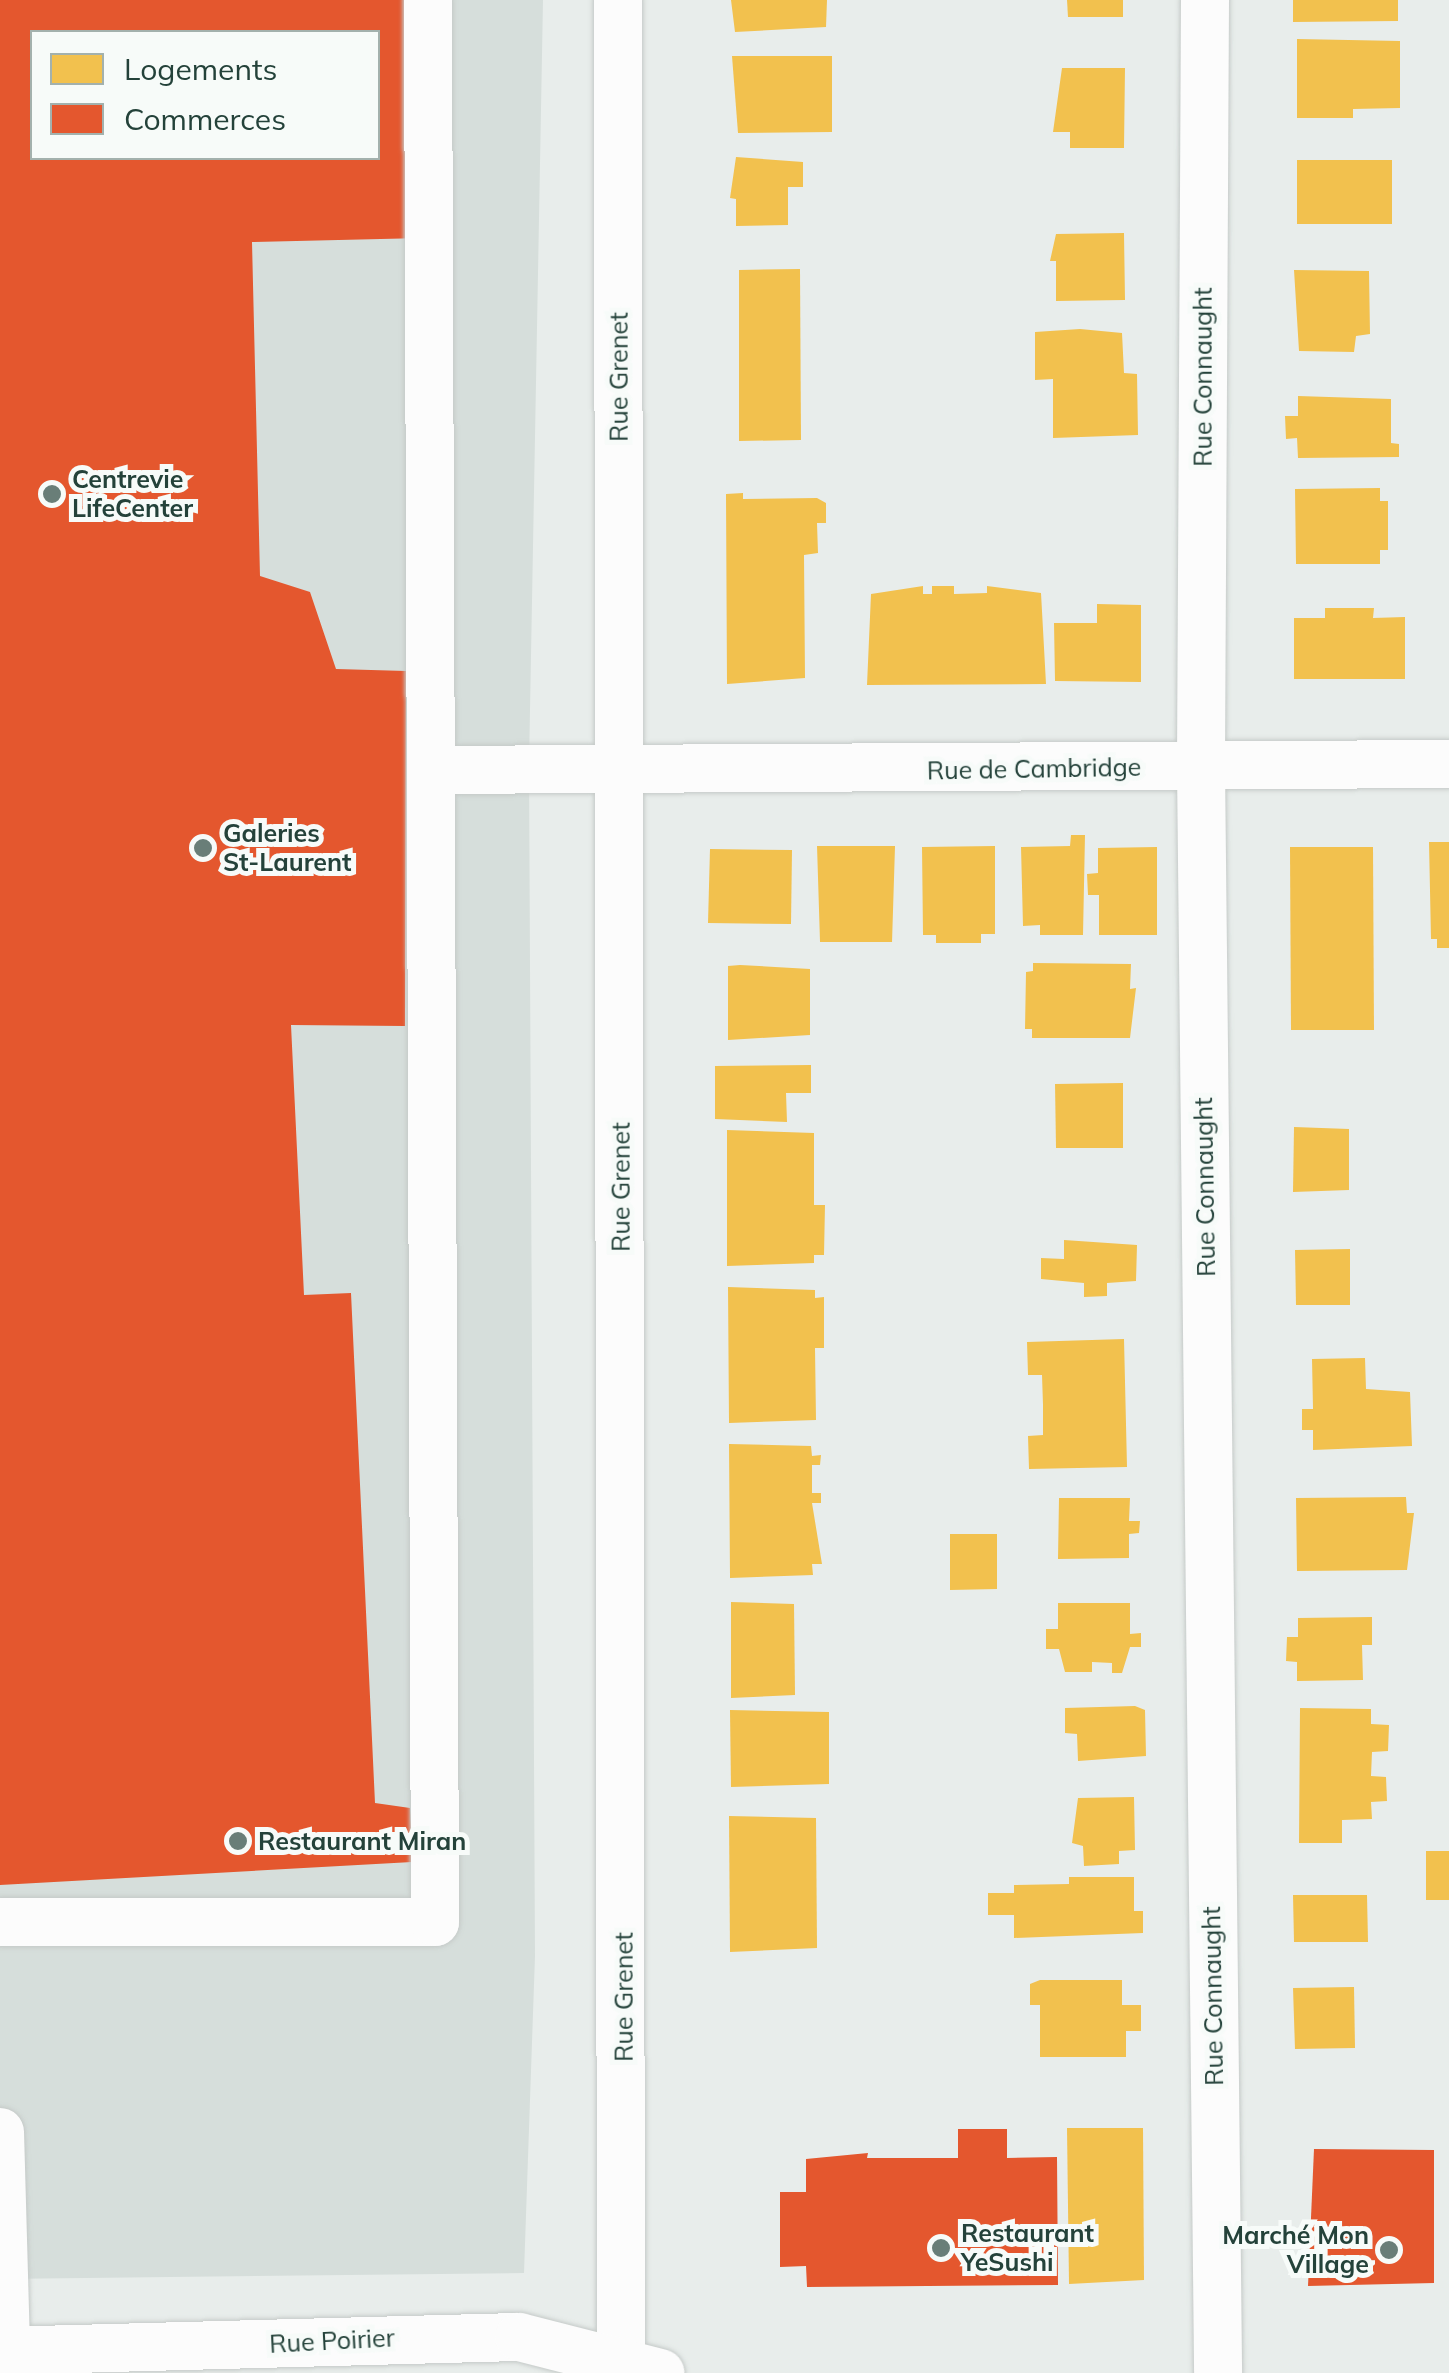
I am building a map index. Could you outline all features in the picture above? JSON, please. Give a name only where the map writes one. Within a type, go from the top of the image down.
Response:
[{"type":"street","points":[[0,1922],[435,1922],[428,0]]},
{"type":"street","name":"Rue Grenet","points":[[618,0],[620,773],[634,2370]]},
{"type":"street","name":"Rue Connaught","points":[[1205,0],[1201,767],[1218,2373]]},
{"type":"street","name":"Rue de Cambridge","points":[[431,770],[620,773],[1449,764]]},
{"type":"street","points":[[0,2132],[2,2357]]},
{"type":"street","name":"Rue Poirier","points":[[2,2357],[519,2337],[634,2370]]},
{"type":"shaded area","points":[[0,0],[543,0],[529,765],[535,1956],[524,2273],[0,2279]]},
{"type":"building: Logements","points":[[731,0],[827,0],[826,27],[735,32]]},
{"type":"building: Logements","points":[[1067,0],[1123,0],[1123,17],[1068,17]]},
{"type":"building: Logements","points":[[1293,0],[1398,0],[1398,21],[1293,22]]},
{"type":"building: Logements","points":[[1297,39],[1400,41],[1400,108],[1353,109],[1353,118],[1297,118]]},
{"type":"building: Logements","points":[[732,56],[832,56],[832,132],[738,133]]},
{"type":"building: Logements","points":[[1062,68],[1125,68],[1124,148],[1070,148],[1070,132],[1053,132]]},
{"type":"building: Logements","points":[[736,157],[803,162],[803,187],[788,187],[788,225],[736,226],[736,199],[730,198]]},
{"type":"building: Logements","points":[[1297,160],[1392,160],[1392,224],[1297,224]]},
{"type":"building: Logements","points":[[1124,233],[1125,300],[1056,301],[1056,261],[1050,261],[1056,234]]},
{"type":"building: Logements","points":[[800,269],[801,440],[739,441],[739,270]]},
{"type":"building: Logements","points":[[1294,270],[1369,271],[1370,334],[1356,336],[1354,352],[1299,351]]},
{"type":"building: Logements","points":[[1080,329],[1122,333],[1124,373],[1137,374],[1138,435],[1053,438],[1053,379],[1035,380],[1035,332]]},
{"type":"building: Logements","points":[[1298,396],[1391,399],[1391,443],[1399,444],[1399,457],[1298,458],[1297,438],[1286,439],[1285,416],[1298,416]]},
{"type":"building: Logements","points":[[1380,488],[1380,501],[1388,501],[1388,550],[1380,550],[1380,564],[1296,564],[1295,489]]},
{"type":"building: Logements","points":[[743,493],[743,499],[817,498],[826,503],[826,523],[817,523],[818,553],[804,555],[805,678],[727,684],[726,494]]},
{"type":"building: Logements","points":[[923,586],[923,594],[932,594],[932,586],[954,586],[954,594],[987,593],[987,586],[1041,593],[1046,684],[867,685],[871,594]]},
{"type":"building: Logements","points":[[1097,604],[1141,605],[1141,682],[1055,681],[1054,623],[1097,623]]},
{"type":"building: Logements","points":[[1325,608],[1374,608],[1373,618],[1405,617],[1405,679],[1294,679],[1294,618],[1325,618]]},
{"type":"building: Logements","points":[[1071,835],[1085,835],[1083,935],[1040,935],[1040,925],[1023,926],[1021,847],[1070,846]]},
{"type":"building: Logements","points":[[1429,842],[1449,842],[1449,948],[1437,948],[1437,939],[1431,939]]},
{"type":"building: Logements","points":[[817,846],[895,846],[892,942],[820,942]]},
{"type":"building: Logements","points":[[995,846],[995,934],[981,934],[981,943],[936,943],[936,935],[923,935],[922,847]]},
{"type":"building: Logements","points":[[1157,847],[1157,935],[1099,935],[1099,895],[1088,895],[1087,874],[1098,873],[1098,848]]},
{"type":"building: Logements","points":[[1290,847],[1373,847],[1374,1030],[1291,1030]]},
{"type":"building: Logements","points":[[710,849],[792,850],[791,924],[708,923]]},
{"type":"building: Logements","points":[[1033,963],[1131,964],[1130,989],[1136,988],[1130,1038],[1032,1038],[1032,1029],[1025,1029],[1026,972],[1033,971]]},
{"type":"building: Logements","points":[[728,966],[810,969],[810,1035],[728,1040]]},
{"type":"building: Logements","points":[[811,1065],[811,1093],[786,1093],[787,1122],[715,1119],[715,1066]]},
{"type":"building: Logements","points":[[1123,1083],[1123,1148],[1056,1148],[1055,1084]]},
{"type":"building: Logements","points":[[1294,1127],[1349,1129],[1349,1190],[1293,1192]]},
{"type":"building: Logements","points":[[727,1130],[814,1133],[814,1205],[825,1205],[824,1255],[814,1255],[814,1263],[727,1266]]},
{"type":"building: Logements","points":[[1064,1240],[1137,1245],[1136,1281],[1107,1283],[1107,1296],[1084,1297],[1084,1283],[1041,1279],[1041,1258],[1064,1259]]},
{"type":"building: Logements","points":[[1350,1249],[1350,1305],[1296,1305],[1295,1250]]},
{"type":"building: Logements","points":[[728,1287],[815,1290],[815,1298],[824,1297],[824,1348],[815,1348],[816,1420],[729,1423]]},
{"type":"building: Logements","points":[[1124,1339],[1127,1467],[1029,1469],[1028,1436],[1043,1435],[1043,1405],[1042,1375],[1028,1375],[1027,1342]]},
{"type":"building: Logements","points":[[1365,1358],[1366,1389],[1410,1392],[1412,1446],[1313,1450],[1313,1430],[1302,1430],[1302,1409],[1313,1409],[1312,1359]]},
{"type":"building: Logements","points":[[729,1444],[811,1446],[812,1456],[821,1455],[820,1465],[812,1465],[812,1493],[821,1493],[821,1503],[812,1503],[822,1564],[812,1564],[813,1575],[730,1578]]},
{"type":"building: Logements","points":[[1406,1497],[1407,1513],[1414,1513],[1407,1570],[1297,1571],[1296,1498]]},
{"type":"building: Logements","points":[[1059,1498],[1130,1498],[1129,1521],[1140,1521],[1139,1533],[1129,1534],[1129,1558],[1058,1559]]},
{"type":"building: Logements","points":[[950,1534],[997,1534],[997,1589],[950,1590]]},
{"type":"building: Logements","points":[[731,1602],[794,1604],[795,1695],[731,1698]]},
{"type":"building: Logements","points":[[1058,1603],[1130,1603],[1130,1634],[1141,1633],[1141,1647],[1130,1647],[1122,1673],[1112,1673],[1112,1663],[1092,1662],[1092,1672],[1065,1672],[1059,1649],[1046,1649],[1046,1629],[1058,1629]]},
{"type":"building: Logements","points":[[1372,1617],[1372,1645],[1362,1645],[1363,1680],[1297,1681],[1297,1662],[1286,1661],[1287,1637],[1298,1637],[1298,1618]]},
{"type":"building: Logements","points":[[1135,1706],[1145,1710],[1146,1756],[1078,1761],[1077,1734],[1065,1733],[1065,1708]]},
{"type":"building: Logements","points":[[1300,1708],[1371,1709],[1371,1724],[1389,1725],[1388,1751],[1372,1752],[1371,1776],[1386,1777],[1387,1801],[1371,1802],[1372,1819],[1342,1820],[1342,1843],[1299,1843]]},
{"type":"building: Logements","points":[[730,1710],[829,1712],[829,1784],[731,1787]]},
{"type":"building: Logements","points":[[1134,1797],[1135,1850],[1119,1851],[1119,1864],[1084,1866],[1083,1846],[1072,1843],[1078,1798]]},
{"type":"building: Logements","points":[[729,1816],[816,1818],[817,1948],[730,1952]]},
{"type":"building: Logements","points":[[1426,1851],[1449,1851],[1449,1900],[1426,1900]]},
{"type":"building: Logements","points":[[1069,1877],[1134,1877],[1134,1911],[1143,1911],[1143,1933],[1014,1938],[1014,1915],[988,1915],[988,1893],[1014,1893],[1014,1885],[1069,1884]]},
{"type":"building: Logements","points":[[1293,1895],[1367,1895],[1368,1942],[1294,1942]]},
{"type":"building: Logements","points":[[1040,1980],[1122,1980],[1122,2005],[1141,2005],[1141,2031],[1126,2031],[1126,2057],[1040,2057],[1040,2005],[1030,2005],[1030,1984]]},
{"type":"building: Logements","points":[[1354,1987],[1355,2048],[1295,2049],[1293,1988]]},
{"type":"building: Logements","points":[[1067,2128],[1143,2128],[1144,2280],[1069,2284]]},
{"type":"building: Commerces","name":"Galeries St-Laurent","points":[[0,0],[416,0],[423,238],[252,242],[260,576],[310,592],[336,669],[406,671],[405,1026],[291,1025],[304,1295],[351,1293],[375,1803],[410,1808],[412,1862],[0,1885]]},
{"type":"building: Commerces","points":[[958,2129],[1007,2129],[1007,2158],[1057,2157],[1058,2285],[807,2287],[806,2266],[780,2267],[780,2192],[806,2192],[806,2159],[868,2153],[867,2158],[958,2158]]},
{"type":"building: Commerces","points":[[1314,2149],[1434,2150],[1434,2283],[1308,2286]]},
{"type":"place","name":"Centrevie LifeCenter","points":[[52,494]]},
{"type":"place","name":"Galeries St-Laurent","points":[[203,848]]},
{"type":"place","name":"Restaurant Miran","points":[[238,1841]]},
{"type":"place","name":"Restaurant YeSushi","points":[[941,2248]]},
{"type":"place","name":"Marché Mon Village","points":[[1389,2250]]}]
